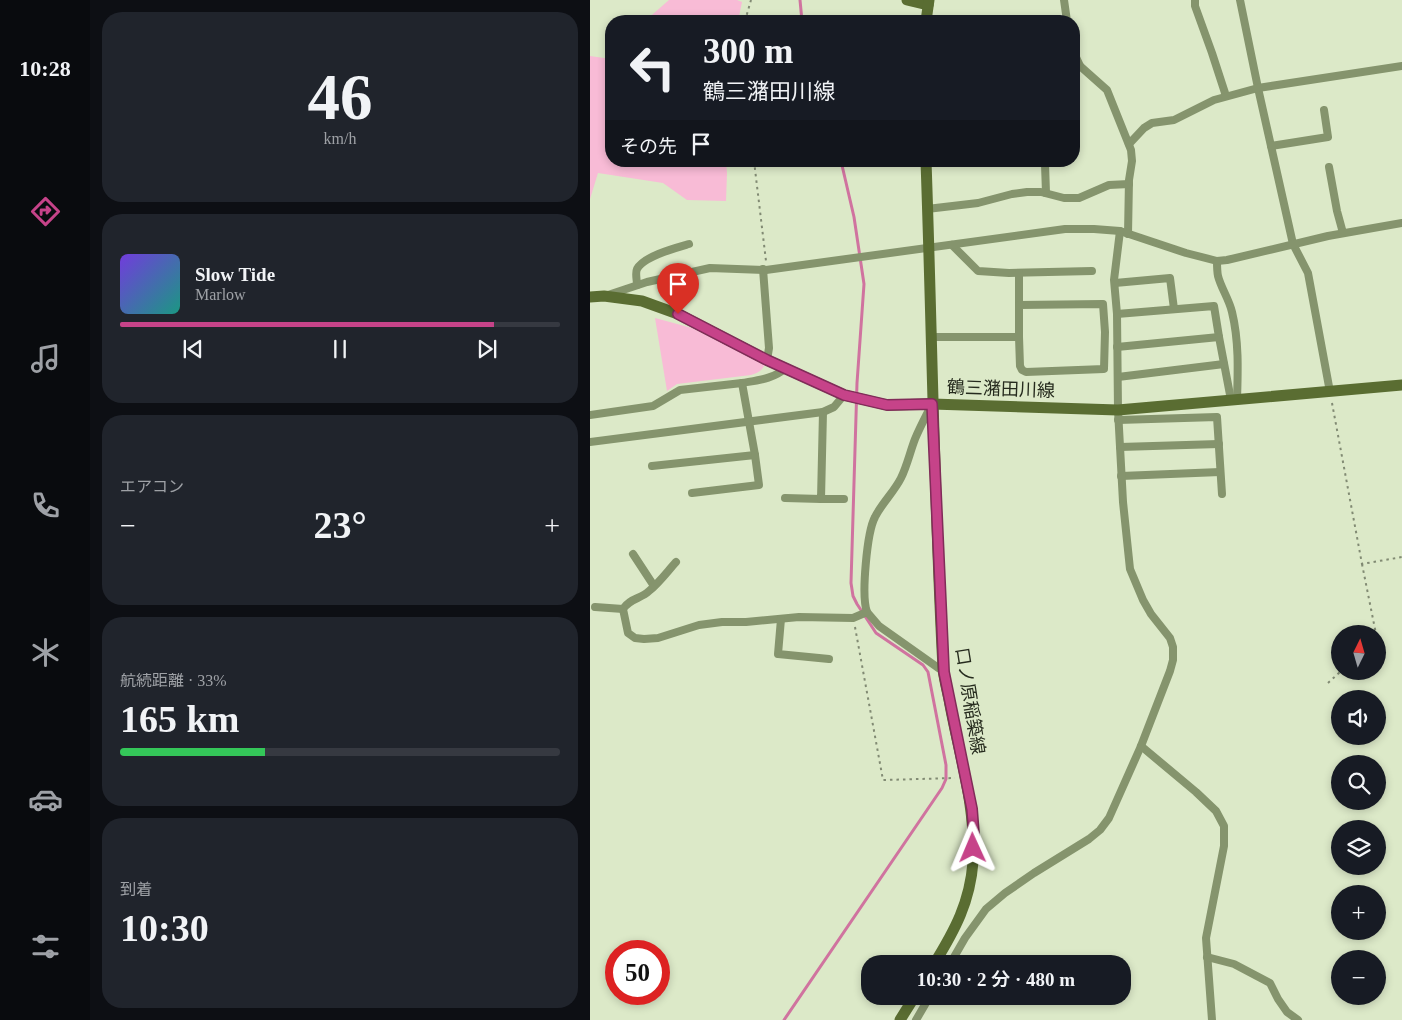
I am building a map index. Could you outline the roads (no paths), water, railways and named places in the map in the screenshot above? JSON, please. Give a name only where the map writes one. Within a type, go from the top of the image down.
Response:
[{"type":"main road","points":[[907,0],[928,3]]},
{"type":"main road","name":"口ノ原稲築線","points":[[926,167],[932,404],[944,672],[972,809],[974,835],[971,881],[953,933],[940,955]]},
{"type":"main road","name":"鶴三潴田川線","points":[[590,297],[604,296],[642,301],[678,314],[767,360],[844,395],[887,405],[932,404],[1118,415],[1234,400],[1402,385]]},
{"type":"main road","points":[[900,1020],[909,1005]]},
{"type":"street","points":[[1064,0],[1066,15]]},
{"type":"street","points":[[1194,0],[1226,96]]},
{"type":"street","points":[[1240,0],[1293,244],[1308,273],[1330,392]]},
{"type":"street","points":[[1129,144],[1152,122],[1174,120],[1226,96],[1258,88],[1402,66]]},
{"type":"street","points":[[956,955],[986,909],[1034,873],[1089,839],[1100,830],[1109,818],[1141,746],[1173,660],[1173,647],[1170,638],[1151,614],[1130,569],[1122,502],[1115,283],[1124,233],[1132,150],[1106,90],[1080,71]]},
{"type":"street","points":[[1271,146],[1328,137],[1324,110]]},
{"type":"street","points":[[1045,167],[1046,194]]},
{"type":"street","points":[[1330,167],[1337,211],[1343,233]]},
{"type":"street","points":[[928,209],[978,203],[1027,192],[1064,198],[1078,198],[1109,185],[1129,184]]},
{"type":"street","points":[[604,296],[647,282],[710,268],[765,269],[1065,229],[1094,229],[1124,233],[1218,261],[1343,233],[1402,223]]},
{"type":"street","points":[[637,285],[636,274],[638,268],[644,262],[689,244]]},
{"type":"street","points":[[952,245],[978,271],[1019,273],[1092,271]]},
{"type":"street","points":[[1218,261],[1220,282],[1230,304],[1236,330],[1239,362],[1234,400]]},
{"type":"street","points":[[765,269],[767,360]]},
{"type":"street","points":[[1019,273],[1019,305],[1019,337],[1020,366],[1022,370],[1026,372],[1104,370],[1104,304],[1019,305]]},
{"type":"street","points":[[1115,283],[1170,278],[1174,309]]},
{"type":"street","points":[[1117,314],[1214,306],[1224,364],[1234,400]]},
{"type":"street","points":[[931,337],[1019,337]]},
{"type":"street","points":[[1117,347],[1219,337]]},
{"type":"street","points":[[1118,377],[1224,364]]},
{"type":"street","points":[[590,415],[653,406],[680,390],[771,378],[786,368]]},
{"type":"street","points":[[692,493],[759,485],[742,383]]},
{"type":"street","points":[[590,442],[824,412],[834,408],[844,395]]},
{"type":"street","points":[[932,404],[920,426],[900,479],[874,519],[867,551],[865,605],[867,612],[879,626],[944,672]]},
{"type":"street","points":[[821,499],[824,412]]},
{"type":"street","points":[[1118,415],[1217,417],[1222,494]]},
{"type":"street","points":[[1120,447],[1219,444]]},
{"type":"street","points":[[652,466],[755,455]]},
{"type":"street","points":[[1121,476],[1220,472]]},
{"type":"street","points":[[785,498],[844,500]]},
{"type":"street","points":[[633,554],[654,586]]},
{"type":"street","points":[[676,562],[647,593],[636,597],[623,609],[628,633],[635,638],[644,640],[658,638],[699,625],[799,617],[853,618],[867,612]]},
{"type":"street","points":[[596,607],[623,609]]},
{"type":"street","points":[[781,619],[778,654],[828,659]]},
{"type":"street","points":[[1141,746],[1216,811],[1224,826],[1224,846],[1206,938],[1212,1020]]},
{"type":"street","points":[[1207,957],[1234,964],[1270,983],[1287,1012],[1298,1020]]},
{"type":"street","points":[[916,1020],[925,1005]]},
{"type":"waterway","points":[[800,0],[801,15]]},
{"type":"waterway","points":[[784,1020],[942,788],[946,779],[946,765],[928,672],[923,665],[876,633],[853,596],[851,583],[857,383],[864,284],[854,217],[842,167]]}]
